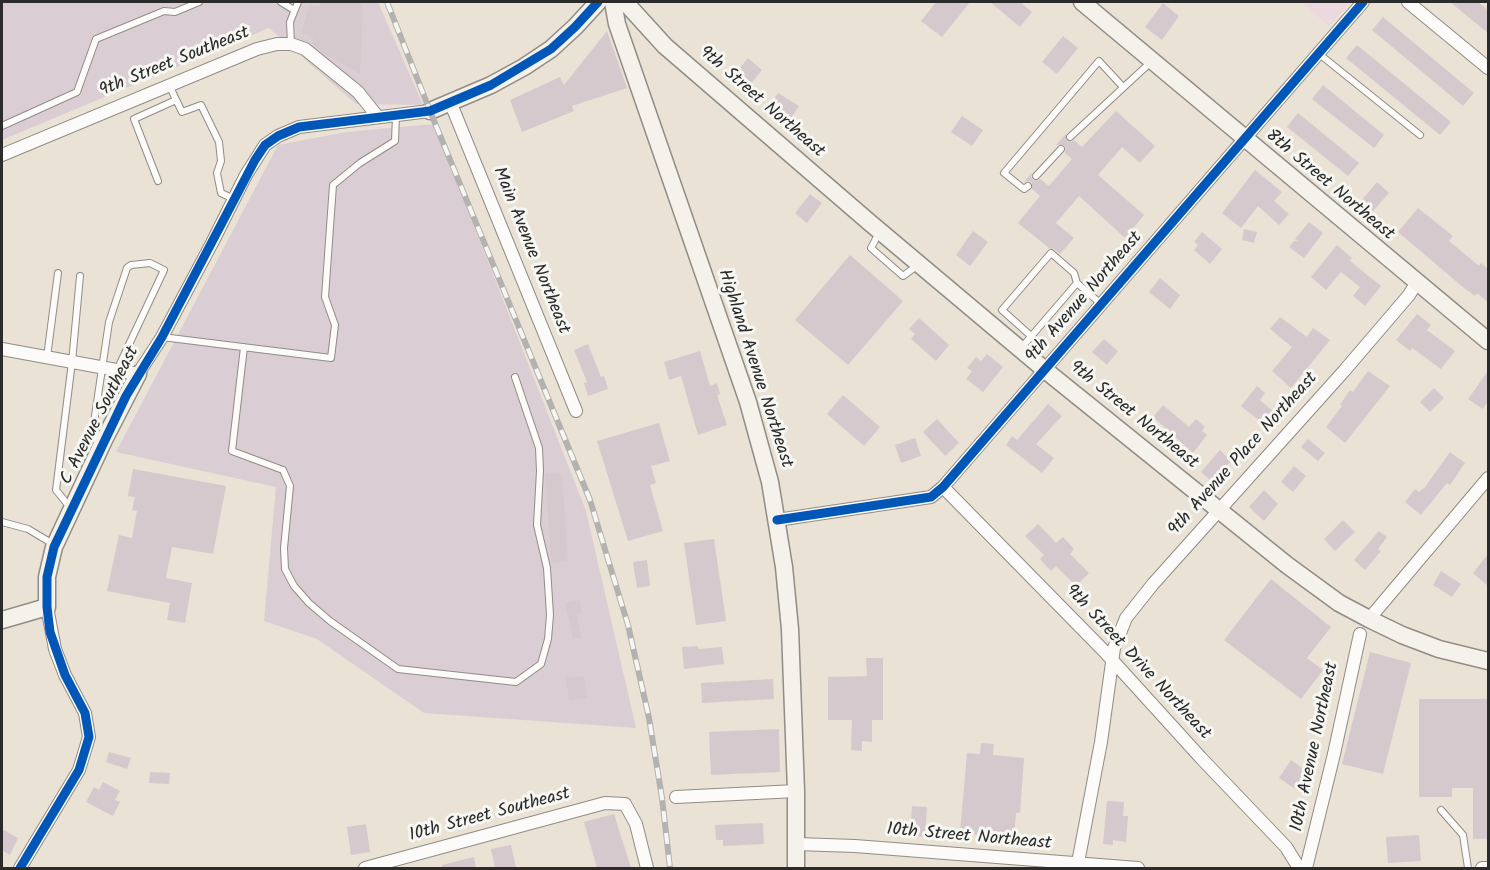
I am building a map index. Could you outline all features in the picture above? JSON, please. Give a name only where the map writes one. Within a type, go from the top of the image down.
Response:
[{"type":"main road","points":[[430,111],[491,85],[551,49],[598,2]]},
{"type":"main road","name":"Highland Avenue Northeast","points":[[613,2],[617,24],[748,402],[763,455],[777,520],[790,629],[796,790],[796,868]]},
{"type":"main road","name":"9th Street Northeast","points":[[626,2],[665,46],[880,231],[920,264],[1026,343],[1045,370],[1364,627],[1402,635],[1439,649],[1488,661]]},
{"type":"main road","name":"8th Street Northeast","points":[[1082,2],[1488,341]]},
{"type":"main road","name":"C Avenue Southeast","points":[[47,607],[47,577],[55,545],[138,374]]},
{"type":"main road","points":[[2,620],[47,607]]},
{"type":"street","name":"9th Avenue Northeast","points":[[777,520],[931,497],[943,487],[1363,2]]},
{"type":"street","points":[[1408,2],[1488,68]]},
{"type":"street","name":"9th Street Southeast","points":[[2,155],[257,49],[277,44],[291,44]]},
{"type":"street","points":[[291,44],[305,49],[358,92],[378,117]]},
{"type":"street","name":"Main Avenue Northeast","points":[[451,104],[576,411]]},
{"type":"street","name":"C Avenue Southeast","points":[[138,374],[162,337],[255,160],[265,146],[278,135],[299,127],[430,111]]},
{"type":"street","name":"9th Avenue Place Northeast","points":[[1112,660],[1119,632],[1130,612],[1344,371],[1409,295],[1417,282]]},
{"type":"street","points":[[2,350],[138,374]]},
{"type":"street","name":"10th Avenue Northeast","points":[[1306,868],[1364,627],[1488,478]]},
{"type":"street","name":"9th Street Drive Northeast","points":[[943,487],[1112,660],[1286,847],[1299,868]]},
{"type":"street","name":"C Avenue Southeast","points":[[20,868],[79,770],[89,737],[85,713],[64,675],[55,650],[47,607]]},
{"type":"street","points":[[1077,866],[1101,742],[1112,660]]},
{"type":"street","points":[[676,796],[796,790]]},
{"type":"street","name":"10th Street Southeast","points":[[365,868],[605,803],[625,804],[636,824],[647,868]]},
{"type":"street","name":"10th Street Northeast","points":[[796,844],[867,847],[1077,866],[1138,868]]},
{"type":"street","points":[[1482,868],[1488,868]]},
{"type":"lane","points":[[2,126],[76,92],[96,39],[164,11],[175,12],[199,2]]},
{"type":"lane","points":[[281,2],[294,10]]},
{"type":"lane","points":[[291,44],[290,22],[297,2]]},
{"type":"lane","points":[[1318,53],[1420,135]]},
{"type":"lane","points":[[1070,137],[1153,60]]},
{"type":"lane","points":[[1028,186],[1024,189],[1004,173],[1098,62],[1123,87]]},
{"type":"lane","points":[[169,85],[182,112],[201,105],[219,142],[221,160],[217,173],[221,193],[234,200]]},
{"type":"lane","points":[[158,181],[134,120],[176,100]]},
{"type":"lane","points":[[162,337],[331,358],[335,325],[325,297],[333,185],[360,163],[395,141],[396,116]]},
{"type":"lane","points":[[1036,176],[1061,149]]},
{"type":"lane","points":[[1077,283],[1026,343],[1002,310],[1051,253],[1074,273],[1077,283],[1101,304]]},
{"type":"lane","points":[[101,448],[93,429],[109,322],[128,268],[131,265],[150,263],[164,270],[117,370]]},
{"type":"lane","points":[[47,357],[58,273]]},
{"type":"lane","points":[[72,510],[56,490],[80,276]]},
{"type":"lane","points":[[244,347],[232,451],[283,470],[290,486],[284,548],[285,569],[294,586],[330,621],[398,669],[516,682],[541,664],[548,639],[550,615],[547,568],[537,525],[539,448],[515,377]]},
{"type":"lane","points":[[2,522],[28,530],[55,545]]},
{"type":"lane","points":[[1441,810],[1463,835],[1468,868]]},
{"type":"shaded area","points":[[2,2],[378,2],[423,105],[356,104],[269,28],[2,140]]},
{"type":"shaded area","points":[[1301,2],[1350,2],[1329,26]]},
{"type":"shaded area","points":[[434,124],[586,511],[636,728],[424,713],[317,639],[264,621],[276,487],[116,452],[278,145],[346,132]]},
{"type":"building","points":[[321,2],[363,2],[360,74],[312,44],[313,37],[301,33],[310,4],[319,7]]},
{"type":"building","points":[[936,2],[970,2],[942,37],[921,21]]},
{"type":"building","points":[[990,2],[1020,2],[1032,12],[1020,27]]},
{"type":"building","points":[[1450,2],[1478,2],[1488,10],[1488,33]]},
{"type":"building","points":[[1163,3],[1179,16],[1162,40],[1145,27]]},
{"type":"building","points":[[1383,17],[1474,93],[1463,106],[1372,30]]},
{"type":"building","points":[[607,31],[627,88],[572,106],[574,111],[522,132],[510,100],[560,77],[564,85]]},
{"type":"building","points":[[1063,36],[1078,48],[1057,74],[1042,62]]},
{"type":"building","points":[[1357,45],[1451,122],[1440,135],[1346,58]]},
{"type":"building","points":[[748,58],[762,70],[745,91],[731,79]]},
{"type":"building","points":[[1323,85],[1384,135],[1374,148],[1312,99]]},
{"type":"building","points":[[778,93],[799,106],[787,124],[766,110]]},
{"type":"building","points":[[1116,111],[1155,146],[1140,163],[1122,147],[1098,175],[1144,215],[1125,238],[1079,196],[1056,223],[1074,238],[1060,254],[1018,223],[1040,196],[1032,189],[1032,182],[1024,182],[1032,172],[1033,180],[1040,179],[1049,186],[1072,159],[1065,153],[1064,145],[1056,145],[1066,134],[1067,141],[1074,140],[1082,147]]},
{"type":"building","points":[[1298,113],[1359,163],[1348,176],[1287,127]]},
{"type":"building","points":[[962,116],[983,130],[972,146],[951,132]]},
{"type":"building","points":[[1255,170],[1282,192],[1274,201],[1289,214],[1279,225],[1258,206],[1241,228],[1222,213]]},
{"type":"building","points":[[1377,182],[1389,193],[1373,211],[1361,201]]},
{"type":"building","points":[[810,194],[822,203],[807,223],[795,213]]},
{"type":"building","points":[[1418,208],[1453,236],[1449,241],[1479,266],[1481,263],[1488,269],[1488,302],[1477,293],[1475,296],[1464,288],[1398,232]]},
{"type":"building","points":[[1309,222],[1323,233],[1304,258],[1289,247],[1294,241],[1298,241],[1295,239]]},
{"type":"building","points":[[1244,229],[1257,232],[1254,243],[1242,240]]},
{"type":"building","points":[[973,231],[988,242],[970,266],[956,255]]},
{"type":"building","points":[[1202,232],[1222,249],[1210,264],[1194,250],[1198,245],[1194,242]]},
{"type":"building","points":[[1337,245],[1352,258],[1350,261],[1381,286],[1365,306],[1353,296],[1360,287],[1341,272],[1326,290],[1311,277]]},
{"type":"building","points":[[850,255],[903,301],[848,365],[795,320]]},
{"type":"building","points":[[1160,278],[1180,295],[1170,309],[1149,292]]},
{"type":"building","points":[[1417,314],[1431,325],[1427,330],[1455,351],[1441,369],[1412,348],[1410,351],[1396,340]]},
{"type":"building","points":[[1280,317],[1307,337],[1313,328],[1330,340],[1291,388],[1272,371],[1292,347],[1270,329]]},
{"type":"building","points":[[919,318],[949,345],[936,361],[911,339],[915,334],[909,329]]},
{"type":"building","points":[[1104,339],[1118,351],[1107,365],[1092,352]]},
{"type":"building","points":[[588,344],[608,389],[588,396],[584,383],[587,382],[574,350]]},
{"type":"building","points":[[700,351],[710,386],[717,383],[720,394],[717,395],[727,425],[698,435],[681,376],[669,380],[664,362]]},
{"type":"building","points":[[987,354],[1003,367],[983,392],[966,379],[972,371],[967,368],[976,357],[981,361]]},
{"type":"building","points":[[1368,371],[1390,386],[1345,443],[1326,427],[1342,406],[1340,405],[1350,390],[1353,392]]},
{"type":"building","points":[[1488,371],[1488,401],[1483,409],[1468,399]]},
{"type":"building","points":[[1257,386],[1265,393],[1260,400],[1276,414],[1266,426],[1241,406]]},
{"type":"building","points":[[1434,388],[1444,398],[1430,412],[1420,402]]},
{"type":"building","points":[[843,395],[880,427],[864,446],[827,414]]},
{"type":"building","points":[[1048,404],[1062,416],[1036,444],[1054,458],[1042,473],[1006,445],[1012,436],[1017,440]]},
{"type":"building","points":[[1163,405],[1189,427],[1196,419],[1205,427],[1202,431],[1207,435],[1193,453],[1153,417]]},
{"type":"building","points":[[937,419],[959,443],[945,456],[923,432]]},
{"type":"building","points":[[659,423],[670,461],[651,466],[656,483],[650,485],[663,531],[628,541],[597,441]]},
{"type":"building","points":[[915,438],[921,456],[901,463],[895,445]]},
{"type":"building","points":[[1308,439],[1325,453],[1318,461],[1301,447]]},
{"type":"building","points":[[1220,450],[1231,461],[1212,482],[1201,472]]},
{"type":"building","points":[[1450,452],[1465,463],[1450,485],[1447,483],[1421,515],[1405,502],[1415,489],[1419,492],[1425,487]]},
{"type":"building","points":[[1294,466],[1306,476],[1293,492],[1281,482]]},
{"type":"building","points":[[133,469],[226,486],[213,554],[172,547],[166,578],[192,583],[185,623],[167,620],[170,603],[107,591],[119,535],[132,538],[137,511],[132,510],[135,497],[128,496]]},
{"type":"building","points":[[562,473],[568,561],[551,563],[545,474]]},
{"type":"building","points":[[1264,490],[1278,504],[1264,521],[1249,507]]},
{"type":"building","points":[[1343,520],[1355,532],[1335,551],[1324,539]]},
{"type":"building","points":[[1038,524],[1056,543],[1063,537],[1074,549],[1070,554],[1089,573],[1076,586],[1056,566],[1051,571],[1040,559],[1044,555],[1025,536]]},
{"type":"building","points":[[1379,531],[1387,537],[1378,549],[1381,551],[1365,570],[1354,560]]},
{"type":"building","points":[[714,539],[726,621],[696,625],[684,543]]},
{"type":"building","points":[[1488,554],[1488,586],[1473,573]]},
{"type":"building","points":[[647,560],[650,586],[637,588],[633,562]]},
{"type":"building","points":[[1441,571],[1461,584],[1452,597],[1433,585]]},
{"type":"building","points":[[1271,579],[1331,627],[1307,658],[1323,670],[1301,699],[1224,640]]},
{"type":"building","points":[[580,600],[582,613],[577,614],[581,638],[573,639],[565,603]]},
{"type":"building","points":[[698,646],[698,649],[722,647],[724,664],[684,669],[682,647]]},
{"type":"building","points":[[1370,652],[1411,663],[1383,774],[1342,764]]},
{"type":"building","points":[[866,658],[883,658],[883,720],[872,720],[872,742],[862,741],[862,751],[851,750],[852,720],[828,720],[828,677],[867,676]]},
{"type":"building","points":[[584,676],[587,698],[569,701],[566,678]]},
{"type":"building","points":[[773,679],[774,699],[702,703],[701,683]]},
{"type":"building","points":[[1419,699],[1488,699],[1488,839],[1473,839],[1473,788],[1452,788],[1452,797],[1419,797]]},
{"type":"building","points":[[779,729],[780,772],[711,775],[709,732]]},
{"type":"building","points":[[981,743],[994,744],[993,755],[1024,758],[1020,813],[1016,813],[1014,839],[988,837],[988,841],[978,840],[979,835],[960,833],[967,753],[980,754]]},
{"type":"building","points":[[109,752],[131,758],[127,769],[106,762]]},
{"type":"building","points":[[1291,760],[1302,768],[1304,765],[1312,771],[1298,791],[1279,778]]},
{"type":"building","points":[[150,772],[170,773],[169,784],[149,783]]},
{"type":"building","points":[[103,782],[120,791],[115,800],[120,802],[113,816],[86,802],[94,787],[99,790]]},
{"type":"building","points":[[1107,801],[1124,802],[1123,816],[1128,816],[1126,842],[1113,840],[1113,845],[1103,844]]},
{"type":"building","points":[[912,806],[927,807],[925,837],[910,836]]},
{"type":"building","points":[[614,814],[631,868],[597,868],[584,822]]},
{"type":"building","points":[[763,823],[764,844],[723,846],[723,840],[716,840],[715,825]]},
{"type":"building","points":[[366,824],[370,852],[351,855],[347,827]]},
{"type":"building","points":[[2,829],[18,838],[10,855],[2,850]]},
{"type":"building","points":[[1419,835],[1421,861],[1388,863],[1386,837]]},
{"type":"building","points":[[511,845],[516,868],[495,868],[491,849]]},
{"type":"building","points":[[474,857],[476,868],[442,868],[442,865]]},
{"type":"railway","points":[[387,2],[590,500],[628,625],[649,718],[670,868]]},
{"type":"cycle path","points":[[20,868],[79,770],[89,737],[85,713],[65,675],[50,632],[47,577],[54,547],[126,396],[162,337],[265,145],[278,136],[299,127],[430,111],[491,85],[551,49],[598,2]]},
{"type":"cycle path","points":[[777,520],[931,497],[943,487],[1363,2]]}]
